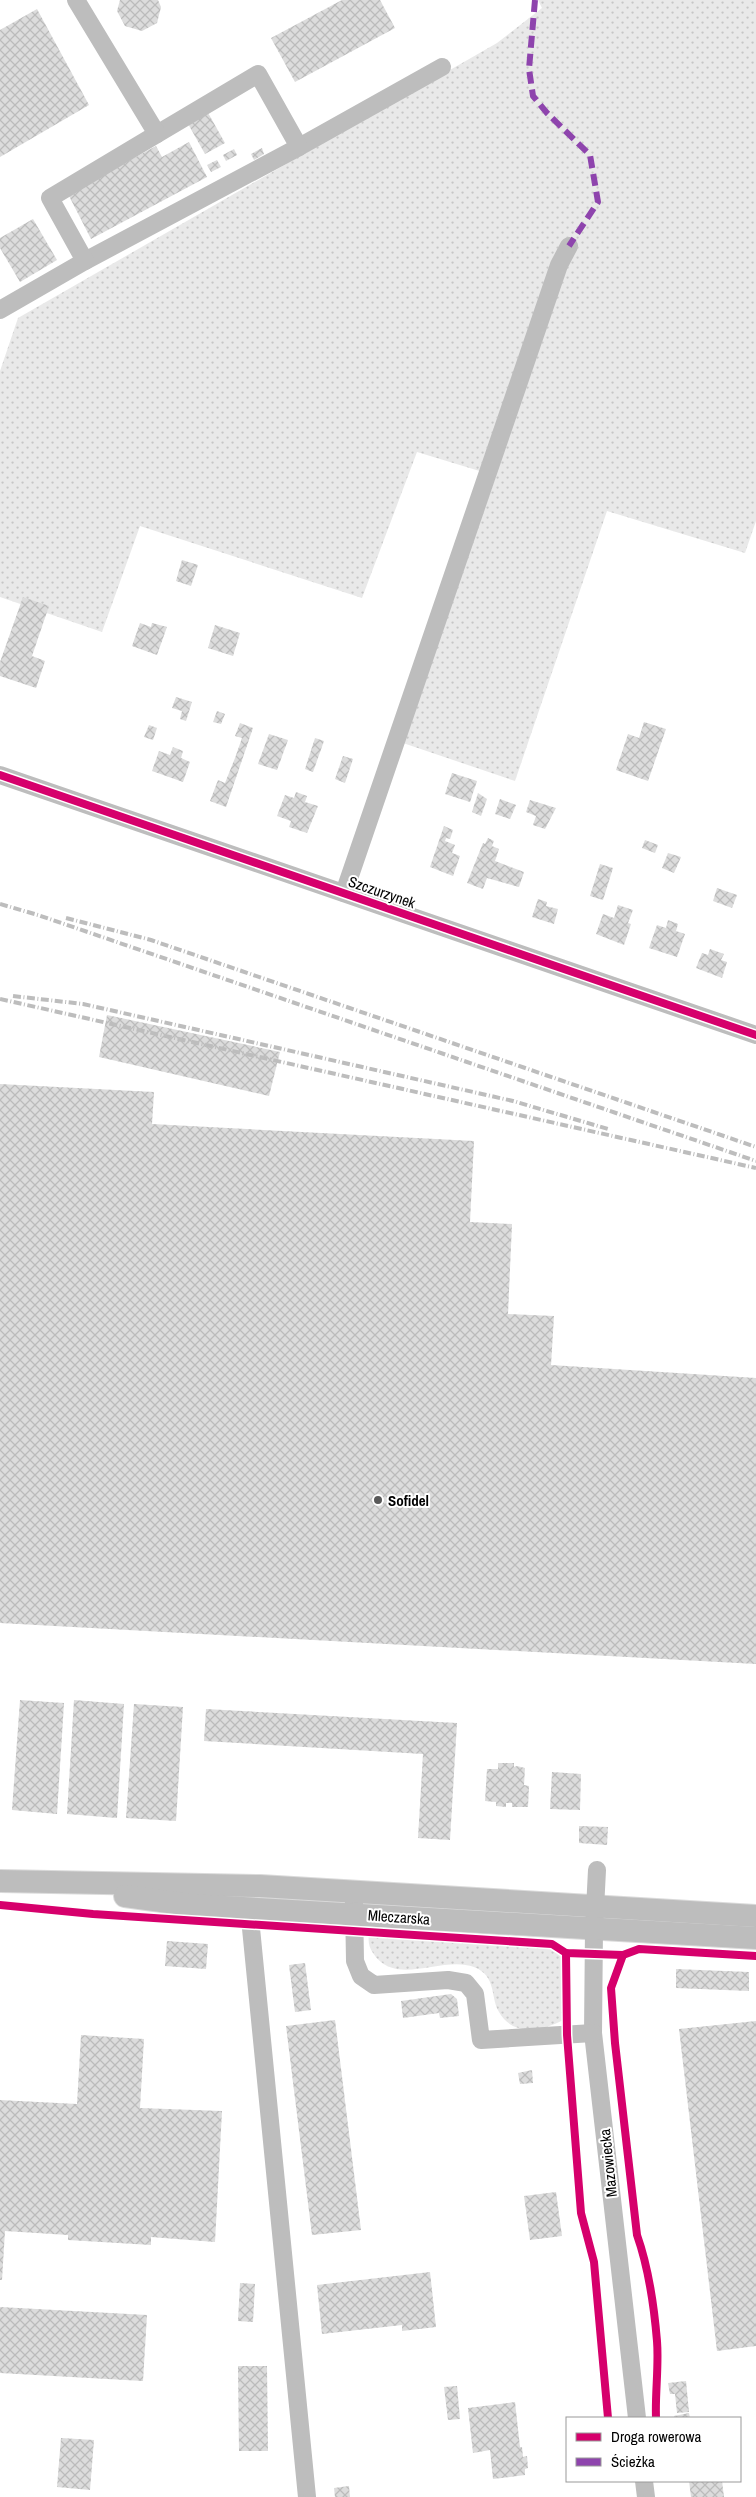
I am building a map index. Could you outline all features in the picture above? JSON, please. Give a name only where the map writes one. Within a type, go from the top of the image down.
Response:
[{"type":"main road","name":"Mleczarska","points":[[0,1881],[43,1884],[260,1886],[756,1916]]},
{"type":"main road","name":"Mleczarska","points":[[43,1884],[190,1905],[756,1938]]},
{"type":"street","points":[[76,0],[157,134]]},
{"type":"street","points":[[0,310],[86,261],[442,67]]},
{"type":"street","points":[[86,261],[50,198],[258,74],[299,146]]},
{"type":"street","points":[[344,893],[559,265],[569,246]]},
{"type":"street","name":"Szczurzynek","points":[[0,775],[756,1035]]},
{"type":"street","name":"Mazowiecka","points":[[597,1870],[594,1929],[593,2033],[637,2417]]},
{"type":"street","points":[[354,1891],[355,1961],[361,1976],[374,1985],[448,1980],[466,1983],[476,1994],[481,2040],[593,2033]]},
{"type":"street","points":[[249,1908],[306,2497]]},
{"type":"street","points":[[644,2482],[646,2497]]},
{"type":"shaded area","points":[[538,0],[756,0],[756,521],[745,553],[607,511],[515,781],[403,743],[496,476],[417,452],[362,598],[140,526],[102,632],[0,597],[0,371],[18,318],[497,43],[542,8]]},
{"type":"shaded area","points":[[369,1935],[554,1949],[561,1955],[563,2020],[547,2027],[529,2030],[512,2025],[499,2012],[490,1981],[481,1971],[461,1964],[406,1970],[394,1968],[382,1963],[373,1953],[369,1944]]},
{"type":"building","points":[[120,0],[158,0],[161,7],[157,23],[142,31],[125,26],[117,11]]},
{"type":"building","points":[[342,0],[380,0],[395,28],[295,82],[271,38]]},
{"type":"building","points":[[37,9],[89,105],[0,157],[0,30]]},
{"type":"building","points":[[207,111],[225,143],[205,154],[187,122]]},
{"type":"building","points":[[189,142],[207,177],[91,239],[68,194],[156,146],[162,157]]},
{"type":"building","points":[[262,148],[264,154],[254,160],[251,154]]},
{"type":"building","points":[[234,149],[237,155],[226,161],[223,155]]},
{"type":"building","points":[[217,160],[221,167],[211,172],[207,165]]},
{"type":"building","points":[[33,219],[57,260],[20,282],[0,248],[0,238]]},
{"type":"building","points":[[182,560],[198,565],[191,586],[176,581]]},
{"type":"building","points":[[23,597],[49,606],[32,656],[45,661],[36,688],[0,676],[0,662]]},
{"type":"building","points":[[140,623],[151,627],[152,623],[167,627],[157,655],[132,646]]},
{"type":"building","points":[[215,625],[240,633],[233,656],[208,648]]},
{"type":"building","points":[[176,697],[192,702],[186,721],[180,719],[182,711],[172,708]]},
{"type":"building","points":[[217,711],[225,714],[221,724],[213,722]]},
{"type":"building","points":[[644,722],[666,729],[648,781],[616,770],[628,734],[639,738]]},
{"type":"building","points":[[240,723],[253,728],[226,807],[210,801],[218,780],[225,783],[235,758],[242,738],[235,736]]},
{"type":"building","points":[[149,725],[157,728],[153,740],[144,737]]},
{"type":"building","points":[[269,734],[288,740],[277,770],[258,764]]},
{"type":"building","points":[[315,738],[324,741],[313,772],[305,769]]},
{"type":"building","points":[[173,747],[183,751],[181,758],[190,762],[183,782],[152,771],[159,751],[170,755]]},
{"type":"building","points":[[343,756],[353,759],[345,783],[335,779]]},
{"type":"building","points":[[452,773],[477,781],[470,802],[445,794]]},
{"type":"building","points":[[296,792],[307,796],[305,802],[318,806],[307,833],[289,827],[291,821],[277,816],[285,795],[294,798]]},
{"type":"building","points":[[478,793],[487,799],[481,816],[472,812]]},
{"type":"building","points":[[500,799],[516,805],[510,819],[495,814]]},
{"type":"building","points":[[530,800],[556,808],[545,829],[533,825],[536,816],[526,812]]},
{"type":"building","points":[[444,826],[453,830],[450,839],[446,838],[445,841],[455,845],[452,853],[460,856],[453,876],[430,867]]},
{"type":"building","points":[[488,838],[494,841],[492,846],[499,849],[495,861],[524,872],[519,887],[487,878],[483,889],[467,883],[483,843],[485,844]]},
{"type":"building","points":[[645,840],[658,845],[655,853],[642,848]]},
{"type":"building","points":[[668,853],[681,857],[674,873],[662,868]]},
{"type":"building","points":[[600,864],[613,868],[603,900],[590,896]]},
{"type":"building","points":[[717,888],[737,895],[732,908],[713,901]]},
{"type":"building","points":[[538,899],[547,902],[546,906],[558,909],[554,924],[532,917]]},
{"type":"building","points":[[618,905],[633,910],[628,923],[631,924],[624,945],[596,934],[603,914],[614,918]]},
{"type":"building","points":[[668,920],[678,924],[676,931],[685,934],[677,957],[649,948],[657,925],[666,928]]},
{"type":"building","points":[[710,949],[724,954],[721,960],[727,962],[722,978],[696,968],[702,953],[708,955]]},
{"type":"building","points":[[107,1015],[280,1052],[269,1096],[99,1057]]},
{"type":"building","name":"Sofidel","points":[[0,1084],[154,1092],[152,1124],[474,1141],[470,1222],[512,1224],[508,1314],[554,1316],[551,1365],[756,1378],[756,1664],[0,1623]]},
{"type":"building","points":[[20,1700],[64,1703],[57,1814],[12,1810]]},
{"type":"building","points":[[74,1700],[124,1704],[117,1818],[67,1814]]},
{"type":"building","points":[[134,1704],[183,1707],[176,1821],[126,1818]]},
{"type":"building","points":[[206,1709],[457,1723],[450,1840],[418,1838],[423,1754],[204,1741]]},
{"type":"building","points":[[498,1763],[514,1763],[514,1767],[525,1768],[524,1785],[529,1786],[528,1807],[512,1807],[512,1803],[506,1803],[506,1807],[496,1806],[496,1802],[485,1801],[487,1769],[498,1769]]},
{"type":"building","points":[[552,1772],[581,1774],[580,1810],[550,1809]]},
{"type":"building","points":[[579,1826],[608,1827],[607,1845],[579,1843]]},
{"type":"building","points":[[167,1941],[208,1944],[206,1969],[165,1966]]},
{"type":"building","points":[[305,1963],[311,2010],[295,2012],[289,1965]]},
{"type":"building","points":[[676,1969],[749,1972],[749,1991],[676,1988]]},
{"type":"building","points":[[451,1994],[457,1999],[459,2016],[440,2018],[439,2013],[403,2018],[401,2001]]},
{"type":"building","points":[[335,2020],[361,2230],[312,2235],[286,2026]]},
{"type":"building","points":[[756,2021],[756,2346],[717,2351],[679,2029]]},
{"type":"building","points":[[81,2035],[144,2039],[140,2108],[222,2111],[215,2242],[151,2237],[151,2245],[68,2240],[68,2235],[5,2231],[2,2280],[0,2280],[0,2100],[77,2104]]},
{"type":"building","points":[[532,2070],[533,2083],[520,2084],[518,2073]]},
{"type":"building","points":[[556,2192],[562,2236],[530,2240],[524,2196]]},
{"type":"building","points":[[430,2272],[436,2327],[402,2331],[402,2325],[322,2334],[317,2285]]},
{"type":"building","points":[[240,2283],[255,2284],[253,2322],[238,2321]]},
{"type":"building","points":[[0,2307],[147,2315],[143,2381],[0,2373]]},
{"type":"building","points":[[238,2366],[267,2366],[268,2451],[239,2451]]},
{"type":"building","points":[[686,2381],[689,2412],[677,2413],[675,2394],[670,2394],[668,2383]]},
{"type":"building","points":[[457,2386],[460,2419],[448,2420],[444,2387]]},
{"type":"building","points":[[515,2402],[520,2447],[522,2447],[523,2457],[527,2456],[528,2468],[525,2469],[525,2475],[493,2479],[490,2450],[473,2453],[468,2408]]},
{"type":"building","points":[[689,2413],[690,2417],[674,2417]]},
{"type":"building","points":[[61,2438],[94,2440],[90,2490],[57,2487]]},
{"type":"building","points":[[689,2482],[722,2482],[724,2497],[691,2497]]},
{"type":"building","points":[[349,2486],[350,2497],[335,2497],[334,2488]]},
{"type":"railway","points":[[0,904],[38,915],[756,1161]]},
{"type":"railway","points":[[66,918],[151,940],[756,1147]]},
{"type":"railway","points":[[13,996],[83,1004],[513,1101],[608,1129]]},
{"type":"railway","points":[[0,999],[756,1168]]},
{"type":"marked path","points":[[535,0],[529,69],[533,96],[547,113],[590,155],[598,202],[569,246]]},
{"type":"cycle path","points":[[0,775],[756,1035]]},
{"type":"cycle path","points":[[0,1905],[93,1914],[552,1944],[566,1953],[623,1955],[639,1949],[756,1956]]},
{"type":"cycle path","points":[[566,1953],[567,2035],[581,2213],[594,2262],[608,2417]]},
{"type":"cycle path","points":[[623,1955],[611,1988],[615,2043],[637,2235],[648,2274],[656,2328],[658,2360],[656,2417]]},
{"type":"place","name":"Sofidel","points":[[378,1500]]}]
